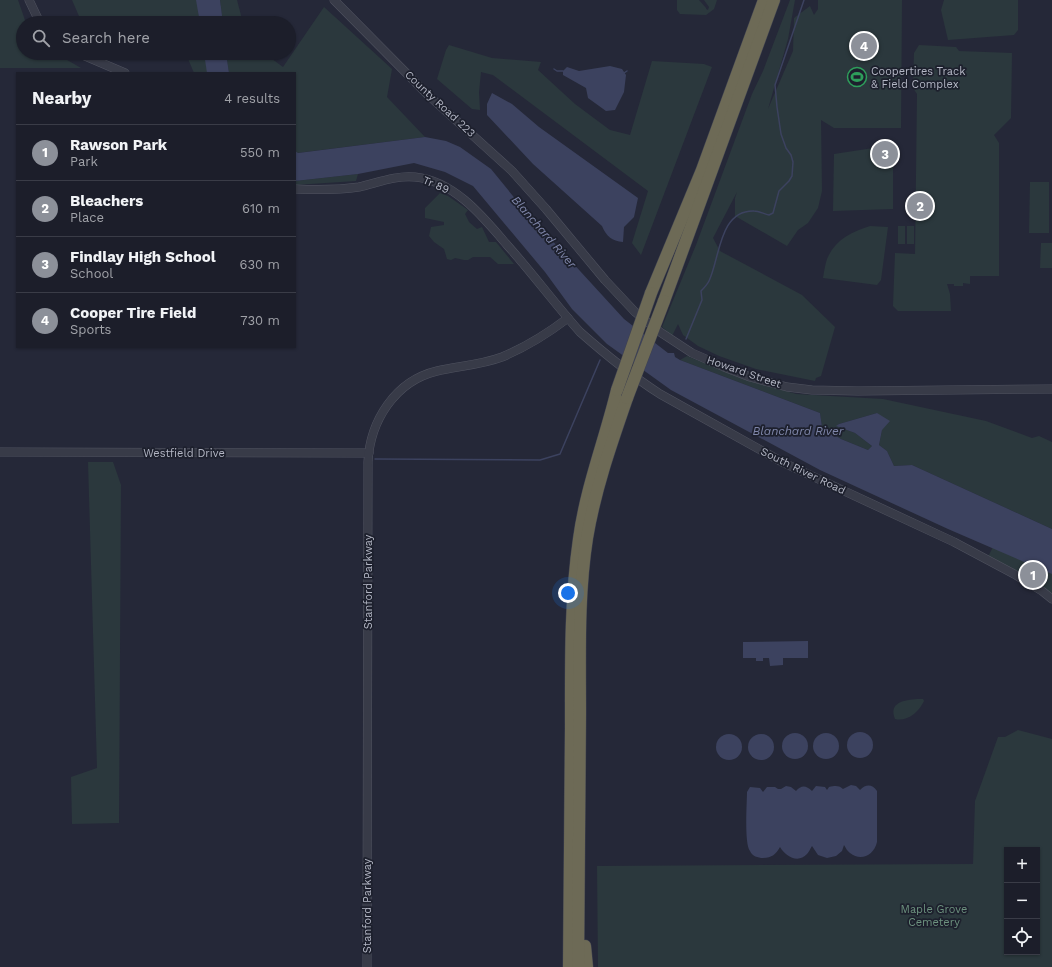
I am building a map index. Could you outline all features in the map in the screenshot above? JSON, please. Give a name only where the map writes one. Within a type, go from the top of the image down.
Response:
[{"type":"highway","points":[[749,41],[760,0]]},
{"type":"highway","points":[[569,967],[572,613],[579,537],[586,499],[617,390],[652,293],[702,170],[764,0]]},
{"type":"highway","points":[[578,967],[580,636],[584,559],[591,517],[597,489],[627,398],[774,0]]},
{"type":"highway","points":[[747,74],[760,50],[774,12],[781,0]]},
{"type":"highway","points":[[579,892],[587,967]]},
{"type":"highway","points":[[565,967],[566,933],[570,906]]},
{"type":"street","points":[[29,0],[37,16]]},
{"type":"street","name":"County Road 223","points":[[334,0],[428,94],[512,171],[546,209]]},
{"type":"street","points":[[94,60],[123,72]]},
{"type":"street","name":"Tr 89","points":[[296,189],[342,189],[406,177],[423,178],[454,193],[475,209],[524,264]]},
{"type":"street","name":"Howard Street","points":[[546,209],[605,280],[635,312],[660,332],[692,353],[750,377],[787,387],[824,391],[1052,389]]},
{"type":"street","name":"South River Road","points":[[524,264],[568,318],[596,346],[660,394],[784,463],[954,542],[1014,574],[1052,599]]},
{"type":"street","name":"Stanford Parkway","points":[[367,967],[369,453],[374,432],[382,412],[393,398],[412,382],[436,371],[478,364],[502,357],[537,340],[568,318]]},
{"type":"street","name":"Westfield Drive","points":[[0,452],[369,453]]},
{"type":"green space","points":[[0,0],[18,0],[24,16],[16,16],[16,60],[67,60],[81,68],[0,68]]},
{"type":"green space","points":[[72,0],[197,0],[199,16],[79,16]]},
{"type":"green space","points":[[220,0],[237,0],[241,16],[222,16]]},
{"type":"green space","points":[[677,0],[699,0],[708,10],[709,7],[704,0],[717,0],[714,9],[706,15],[680,14],[677,10]]},
{"type":"green space","points":[[790,0],[795,0],[788,39],[768,109],[793,51],[794,18],[810,6],[814,15],[818,9],[818,0],[902,0],[901,128],[834,128],[821,120],[822,191],[818,208],[808,223],[798,230],[787,246],[735,216],[735,198],[737,192],[713,238],[720,251],[802,295],[835,327],[821,376],[816,378],[815,381],[756,369],[719,356],[698,346],[683,335],[678,324],[672,336],[662,327],[696,245],[752,94],[763,71]]},
{"type":"green space","points":[[944,0],[1018,0],[1018,30],[1014,35],[948,40],[941,10]]},
{"type":"green space","points":[[324,7],[392,69],[387,97],[425,137],[297,153],[296,72],[229,72],[227,60],[274,60],[283,67],[288,60],[296,60],[296,48]]},
{"type":"green space","points":[[449,45],[492,58],[541,62],[538,70],[575,104],[610,130],[630,135],[652,61],[704,64],[712,67],[641,255],[632,243],[648,191],[493,75],[481,72],[479,92],[480,110],[472,109],[437,79]]},
{"type":"green space","points":[[919,45],[956,47],[959,51],[1012,53],[1011,118],[994,135],[999,143],[999,276],[970,276],[970,284],[963,283],[963,286],[947,284],[950,294],[951,311],[898,311],[893,306],[895,253],[915,254],[917,94],[913,88],[914,53]]},
{"type":"green space","points":[[189,60],[206,60],[208,72],[194,72]]},
{"type":"green space","points":[[893,145],[893,209],[833,211],[834,154]]},
{"type":"green space","points":[[358,174],[356,181],[296,185],[296,181]]},
{"type":"green space","points":[[1030,182],[1049,182],[1049,233],[1029,233]]},
{"type":"green space","points":[[440,193],[448,196],[468,210],[465,214],[469,222],[477,229],[482,227],[489,242],[496,242],[514,264],[498,264],[490,257],[473,257],[468,260],[455,258],[451,260],[447,259],[444,249],[434,242],[429,236],[431,227],[444,225],[444,222],[425,218],[425,208]]},
{"type":"green space","points":[[870,226],[888,227],[881,280],[877,285],[823,278],[827,259],[834,247],[850,234]]},
{"type":"green space","points":[[898,226],[905,226],[905,244],[898,244]]},
{"type":"green space","points":[[907,226],[914,226],[914,244],[907,244]]},
{"type":"green space","points":[[1041,243],[1052,243],[1052,268],[1040,268]]},
{"type":"green space","points":[[687,356],[737,376],[796,394],[883,399],[986,421],[1032,438],[1039,436],[1052,442],[1052,529],[912,465],[894,466],[887,451],[879,445],[882,430],[877,413],[839,424],[837,426],[855,433],[872,446],[868,450],[841,439],[822,427],[820,413],[680,360]]},
{"type":"green space","points":[[88,462],[113,462],[121,485],[119,823],[72,824],[71,777],[97,768]]},
{"type":"green space","points":[[1002,529],[1052,551],[1052,599],[987,559]]},
{"type":"green space","points":[[923,699],[924,701],[916,712],[908,718],[899,720],[895,719],[893,713],[896,705],[903,701]]},
{"type":"green space","name":"Maple Grove Cemetery","points":[[1018,730],[1052,739],[1052,967],[598,967],[597,866],[973,864],[975,801],[998,737],[1005,737]]},
{"type":"water","points":[[196,0],[220,0],[222,16],[199,16]]},
{"type":"water","points":[[205,60],[227,60],[229,72],[207,72]]},
{"type":"water","points":[[610,66],[622,69],[626,75],[624,92],[615,110],[606,111],[588,98],[586,88],[563,75],[563,71],[567,67],[579,71]]},
{"type":"water","points":[[492,93],[512,104],[539,127],[638,198],[634,217],[624,227],[623,242],[613,239],[605,233],[602,226],[533,164],[487,115],[487,104]]},
{"type":"water","name":"Blanchard River","points":[[425,137],[446,141],[460,147],[491,169],[526,212],[624,319],[668,353],[674,353],[675,357],[680,360],[820,413],[822,427],[841,439],[868,450],[872,446],[855,433],[836,426],[877,413],[890,421],[882,430],[879,445],[887,451],[894,466],[912,465],[1052,529],[1052,574],[948,529],[820,470],[671,390],[607,344],[572,309],[545,272],[473,186],[445,172],[414,163],[358,174],[296,181],[296,152],[298,153]]},
{"type":"water","points":[[808,641],[808,658],[783,658],[783,665],[770,666],[769,658],[763,658],[763,661],[756,661],[756,658],[743,658],[743,642]]},
{"type":"water","points":[[860,732],[869,736],[873,745],[869,754],[860,758],[851,754],[847,745],[851,736]]},
{"type":"water","points":[[795,733],[804,737],[808,746],[804,755],[795,759],[786,755],[782,746],[786,737]]},
{"type":"water","points":[[826,733],[835,737],[839,746],[835,755],[826,759],[817,755],[813,746],[817,737]]},
{"type":"water","points":[[729,734],[738,738],[742,747],[738,756],[729,760],[720,756],[716,747],[720,738]]},
{"type":"water","points":[[761,734],[770,738],[774,747],[770,756],[761,760],[752,756],[748,747],[752,738]]},
{"type":"water","points":[[851,785],[856,786],[860,790],[864,787],[871,786],[877,791],[877,842],[870,854],[863,857],[854,856],[844,845],[842,851],[836,856],[827,858],[818,855],[812,846],[807,854],[796,859],[788,856],[780,847],[777,852],[766,858],[757,857],[751,853],[748,847],[746,823],[747,792],[750,787],[760,788],[763,792],[767,787],[781,789],[786,786],[791,787],[796,791],[804,786],[812,791],[816,786],[825,787],[827,790],[829,787],[838,786],[843,789]]},
{"type":"waterway","points":[[686,339],[702,300],[701,291],[709,281],[722,237],[727,227],[734,218],[742,213],[754,211],[769,215],[773,213],[779,191],[792,176],[793,162],[781,134],[775,85],[804,0]]},
{"type":"waterway","points":[[554,69],[557,71],[563,71]]},
{"type":"waterway","points":[[375,459],[540,460],[560,454],[600,360]]},
{"type":"place","name":"Cooper Tire Field","points":[[864,46]]},
{"type":"place","name":"Coopertires Track & Field Complex","points":[[857,77]]},
{"type":"place","name":"Findlay High School","points":[[885,154]]},
{"type":"place","name":"Bleachers","points":[[920,206]]},
{"type":"place","name":"Rawson Park","points":[[1033,575]]}]
